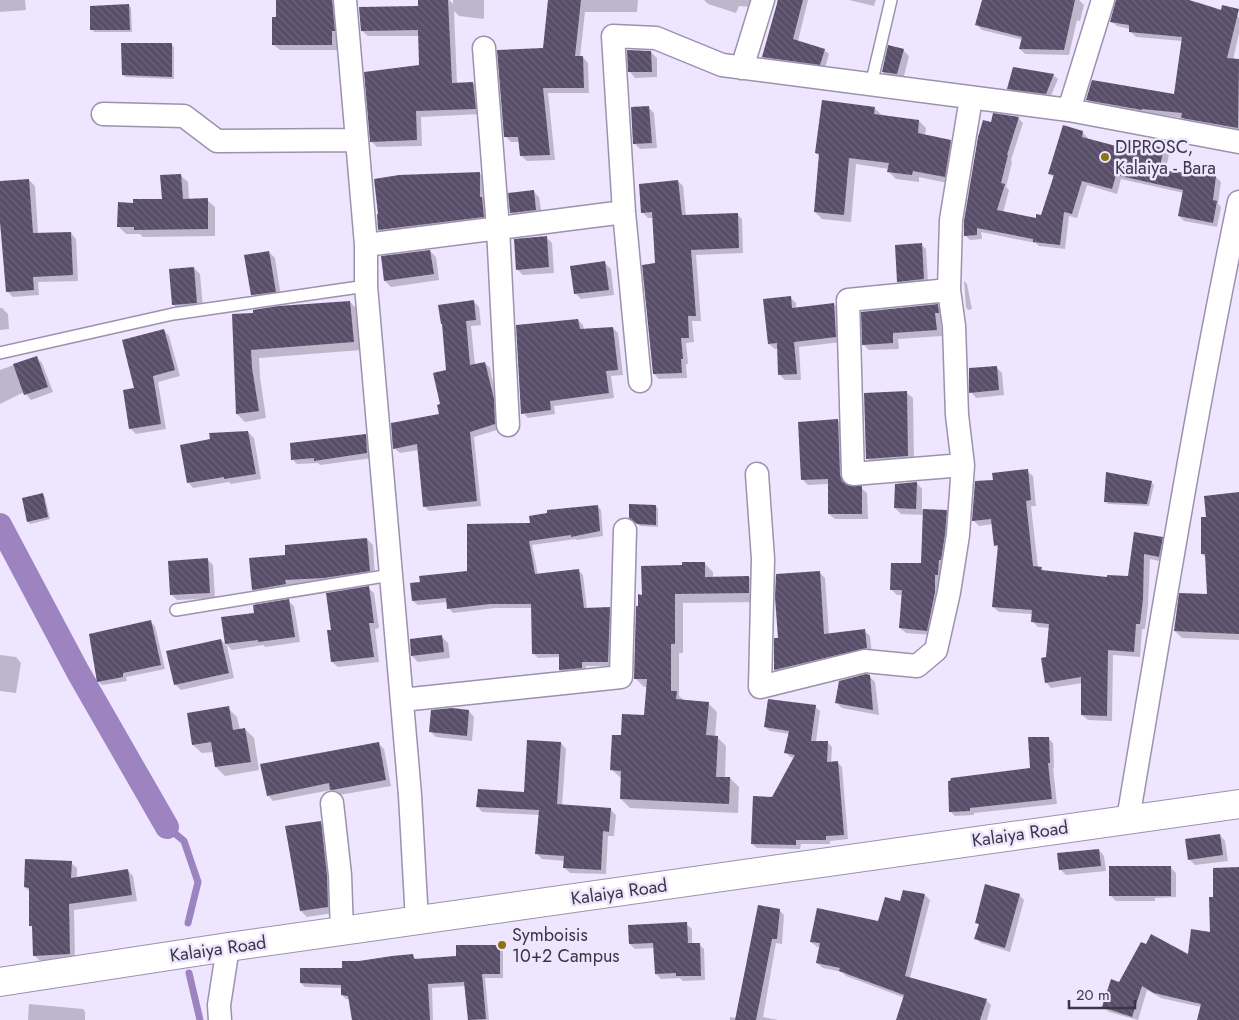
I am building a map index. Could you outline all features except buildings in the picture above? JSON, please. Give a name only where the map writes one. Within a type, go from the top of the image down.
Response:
[{"type":"main road","name":"Kalaiya Road","points":[[0,982],[228,947],[1239,804]]},
{"type":"street","points":[[344,0],[366,245],[366,286],[410,795],[417,921]]},
{"type":"street","points":[[742,68],[763,0]]},
{"type":"street","points":[[1069,110],[1103,0]]},
{"type":"street","points":[[640,382],[624,212],[613,36],[656,38],[722,65],[1069,110],[1239,142]]},
{"type":"street","points":[[484,48],[498,228],[508,425]]},
{"type":"street","points":[[756,474],[763,559],[760,687],[865,661],[917,666],[936,650],[949,592],[958,535],[962,464],[957,415],[954,326],[949,290],[951,220],[972,98]]},
{"type":"street","points":[[103,114],[184,116],[217,142],[357,140]]},
{"type":"street","points":[[1128,819],[1218,304],[1239,202]]},
{"type":"street","points":[[366,245],[624,212]]},
{"type":"street","points":[[949,290],[848,300],[853,474],[962,464]]},
{"type":"street","points":[[402,700],[621,677],[625,530]]},
{"type":"street","points":[[332,803],[340,875],[342,932]]},
{"type":"street","points":[[220,1020],[219,1006],[228,947]]},
{"type":"lane","points":[[871,85],[891,0]]},
{"type":"lane","points":[[0,353],[173,314],[366,286]]},
{"type":"lane","points":[[176,610],[391,575]]},
{"type":"waterway","points":[[0,525],[78,672],[167,827]]},
{"type":"waterway","points":[[167,827],[184,841],[198,882],[188,923]]},
{"type":"waterway","points":[[189,973],[200,1020]]},
{"type":"place","name":"DIPROSC, Kalaiya - Bara","points":[[1105,157]]},
{"type":"place","name":"Symboisis 10+2 Campus","points":[[502,945]]}]
